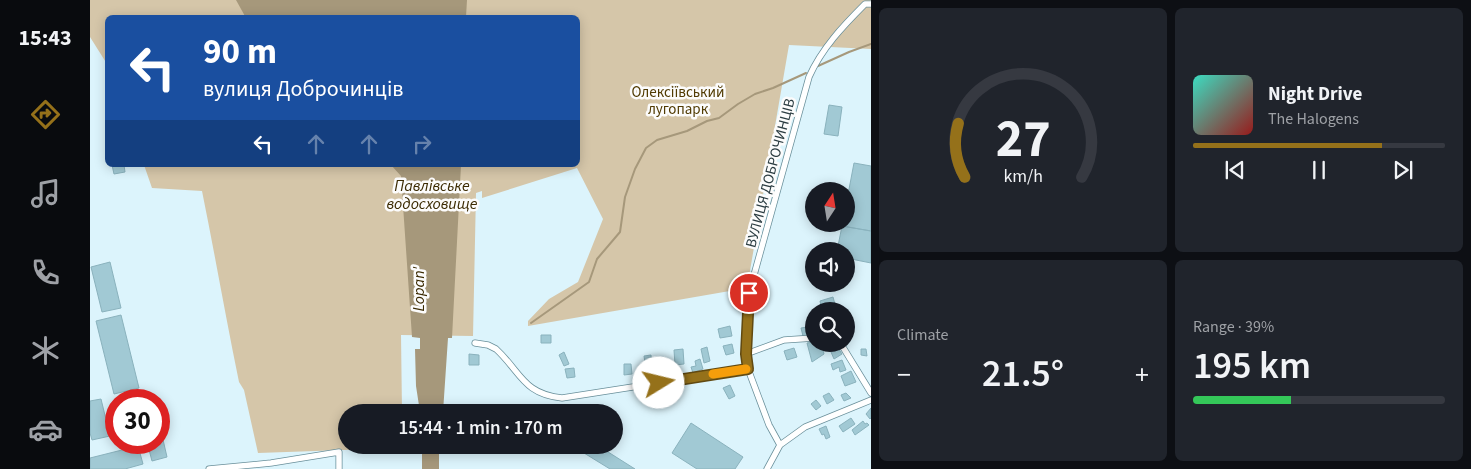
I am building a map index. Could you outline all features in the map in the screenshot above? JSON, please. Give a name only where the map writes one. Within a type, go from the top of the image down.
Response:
[{"type":"street","name":"ВУЛИЦЯ ДОБРОЧИНЦІВ","points":[[780,445],[769,425],[748,369],[746,354],[749,293],[809,77],[825,48],[843,26],[865,4],[871,4]]},
{"type":"street","points":[[746,354],[784,340],[805,339]]},
{"type":"street","points":[[475,343],[488,345],[502,355],[532,390],[552,397],[562,398],[748,369]]},
{"type":"street","points":[[846,352],[871,393]]},
{"type":"street","points":[[767,469],[780,445],[805,427],[871,400]]},
{"type":"street","points":[[209,469],[272,466],[339,452],[339,469]]},
{"type":"green space","name":"Олексіївський лугопарк","points":[[90,0],[871,0],[871,49],[789,45],[747,288],[528,326],[528,321],[549,299],[578,282],[603,219],[577,168],[482,198],[482,191],[476,193],[473,336],[401,335],[402,404],[338,404],[338,450],[258,453],[244,390],[239,382],[202,191],[152,188],[145,167],[580,167],[580,15],[105,15],[105,61],[90,37]]},
{"type":"water","points":[[236,0],[467,0],[466,15],[244,15]]},
{"type":"water","name":"Павлівське водосховище","points":[[393,167],[461,167],[452,338],[448,338],[444,404],[419,404],[416,386],[415,349],[420,349],[420,338],[412,337],[401,176]]},
{"type":"water","points":[[422,454],[439,454],[439,469],[422,469]]},
{"type":"building","points":[[829,105],[842,107],[838,136],[824,134]]},
{"type":"building","points":[[854,163],[871,166],[871,231],[855,228],[855,182],[850,182]]},
{"type":"building","points":[[112,167],[124,167],[125,172],[114,174]]},
{"type":"building","points":[[855,228],[871,231],[871,263],[855,260],[855,242],[839,242],[841,232],[855,232]]},
{"type":"building","points":[[110,262],[121,308],[102,312],[91,267]]},
{"type":"building","points":[[833,297],[834,302],[820,302]]},
{"type":"building","points":[[121,315],[139,388],[113,389],[96,321]]},
{"type":"building","points":[[730,326],[732,336],[720,338],[718,329]]},
{"type":"building","points":[[805,327],[805,336],[803,336],[801,328]]},
{"type":"building","points":[[541,335],[551,335],[551,343],[541,343]]},
{"type":"building","points":[[732,344],[734,353],[726,355],[723,346]]},
{"type":"building","points":[[707,347],[710,361],[704,363],[701,349]]},
{"type":"building","points":[[794,348],[797,357],[787,360],[784,351]]},
{"type":"building","points":[[683,349],[684,364],[675,365],[674,350]]},
{"type":"building","points":[[861,349],[866,349],[867,356],[861,355]]},
{"type":"building","points":[[564,352],[569,364],[564,366],[559,355]]},
{"type":"building","points":[[809,352],[824,352],[824,354],[812,362]]},
{"type":"building","points":[[831,352],[841,352],[842,354],[834,359]]},
{"type":"building","points":[[469,354],[479,355],[479,365],[469,365]]},
{"type":"building","points":[[651,355],[652,370],[647,371],[648,379],[642,380],[641,364],[645,363],[644,356]]},
{"type":"building","points":[[700,359],[703,369],[693,373],[691,367],[696,366],[695,361]]},
{"type":"building","points":[[842,360],[846,370],[840,372],[839,367],[833,370],[831,364]]},
{"type":"building","points":[[671,363],[672,377],[664,378],[662,364]]},
{"type":"building","points":[[624,364],[631,364],[632,374],[624,375]]},
{"type":"building","points":[[574,368],[575,377],[567,378],[565,369]]},
{"type":"building","points":[[851,371],[856,382],[845,386],[841,376]]},
{"type":"building","points":[[730,385],[735,396],[729,399],[723,388]]},
{"type":"building","points":[[829,393],[834,400],[827,404],[823,396]]},
{"type":"building","points":[[846,393],[851,398],[844,401],[841,395]]},
{"type":"building","points":[[101,399],[105,415],[105,437],[92,440],[90,433],[90,401]]},
{"type":"building","points":[[816,400],[821,406],[816,410],[811,404]]},
{"type":"building","points":[[871,408],[871,418],[870,419],[866,414]]},
{"type":"building","points":[[851,418],[855,424],[843,432],[839,426]]},
{"type":"building","points":[[863,421],[869,425],[855,435],[852,430]]},
{"type":"building","points":[[691,423],[743,457],[735,469],[697,469],[672,453]]},
{"type":"building","points":[[826,426],[830,437],[826,439],[819,429]]},
{"type":"building","points":[[106,454],[140,454],[143,464],[125,469],[90,469],[90,458]]},
{"type":"building","points":[[150,454],[166,454],[167,457],[152,461]]},
{"type":"building","points":[[586,454],[611,454],[635,469],[610,469]]},
{"type":"waterway","points":[[818,66],[871,44]]},
{"type":"waterway","points":[[531,323],[589,282],[597,259],[620,232],[625,197],[635,169],[646,148],[657,140],[687,131],[707,121],[719,118],[755,94],[806,73]]},
{"type":"slow traffic","points":[[713,374],[746,369]]},
{"type":"route","points":[[659,383],[748,369],[746,354],[749,293]]},
{"type":"water label","name":"Lopan'","points":[[418,289]]}]
